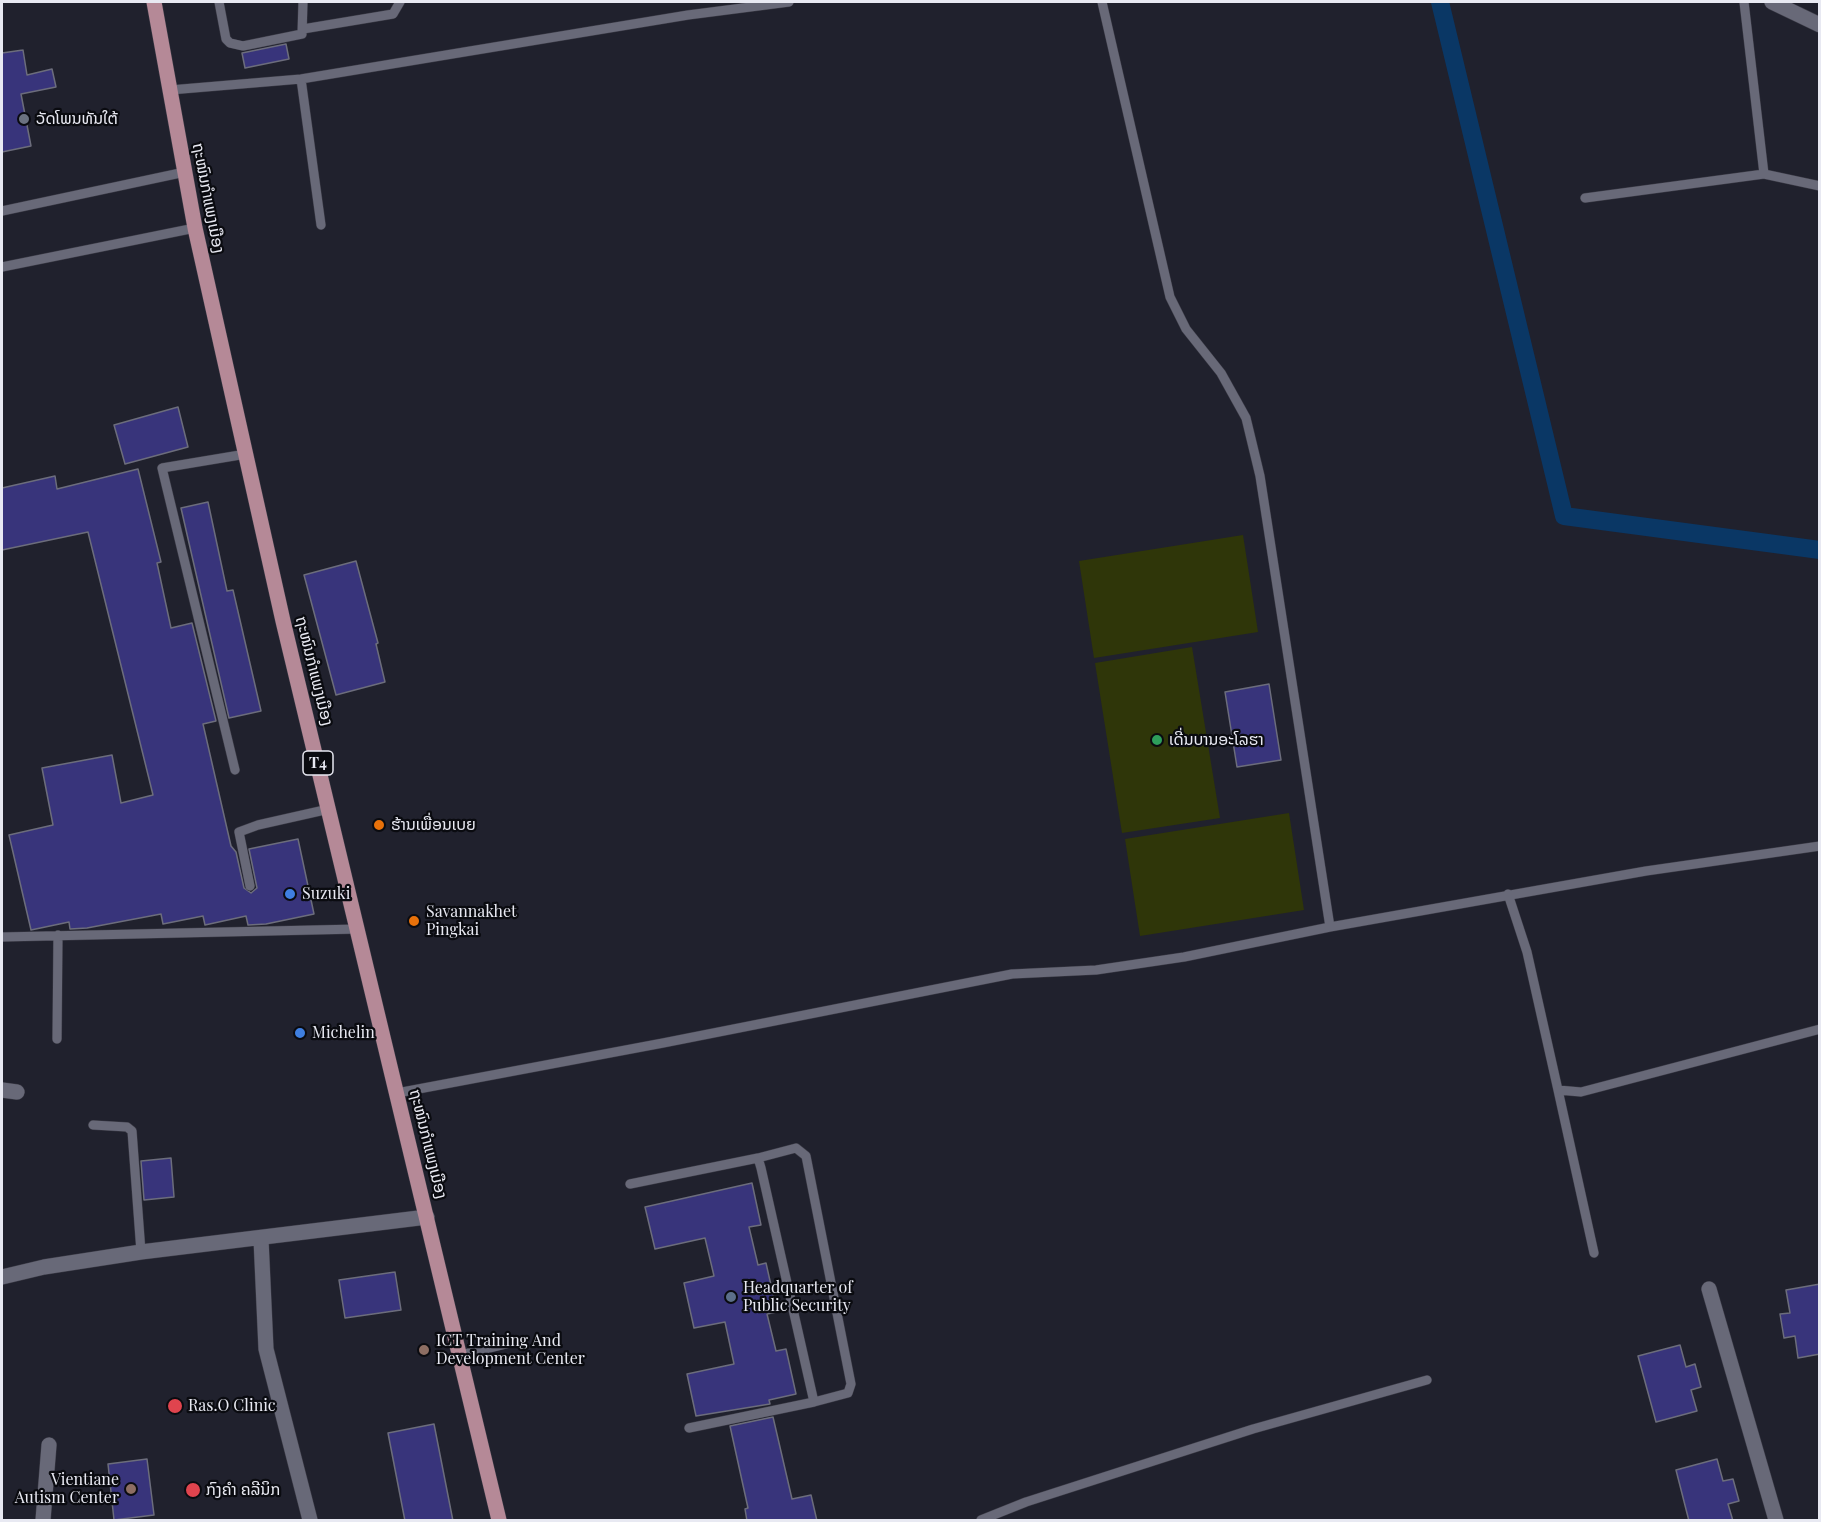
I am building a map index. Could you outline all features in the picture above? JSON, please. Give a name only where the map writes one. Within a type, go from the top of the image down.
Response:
[{"type":"main road","name":"ຖະໜົນກຳແພງເມືອງ","points":[[154,2],[195,228],[246,454],[499,1521]]},
{"type":"street","points":[[1772,2],[1820,25]]},
{"type":"street","points":[[2,1090],[17,1092]]},
{"type":"street","points":[[2,1277],[44,1267],[141,1252],[261,1239],[427,1216]]},
{"type":"street","points":[[261,1239],[266,1349],[310,1521]]},
{"type":"street","points":[[1709,1289],[1776,1521]]},
{"type":"street","points":[[43,1521],[49,1445]]},
{"type":"lane","points":[[219,2],[226,39],[236,45],[298,36],[303,29],[303,2]]},
{"type":"lane","points":[[303,29],[393,14],[400,2]]},
{"type":"lane","points":[[170,90],[301,80],[688,15],[789,2]]},
{"type":"lane","points":[[1102,2],[1170,297],[1186,329],[1221,373],[1246,418],[1260,476],[1330,927]]},
{"type":"lane","points":[[1744,2],[1764,174]]},
{"type":"lane","points":[[301,80],[321,225]]},
{"type":"lane","points":[[2,211],[185,172]]},
{"type":"lane","points":[[1585,198],[1764,174],[1820,186]]},
{"type":"lane","points":[[2,267],[195,228]]},
{"type":"lane","points":[[235,770],[162,468],[246,454]]},
{"type":"lane","points":[[250,886],[239,832],[258,825],[329,809]]},
{"type":"lane","points":[[397,1093],[1012,974],[1058,974],[1184,957],[1508,894],[1820,846]]},
{"type":"lane","points":[[1508,894],[1527,952],[1594,1253]]},
{"type":"lane","points":[[2,937],[358,929]]},
{"type":"lane","points":[[57,1040],[58,935]]},
{"type":"lane","points":[[1558,1090],[1581,1092],[1820,1029]]},
{"type":"lane","points":[[93,1125],[127,1127],[132,1131],[141,1252]]},
{"type":"lane","points":[[630,1184],[796,1148],[806,1156],[851,1384],[848,1393],[689,1428]]},
{"type":"lane","points":[[758,1158],[814,1402]]},
{"type":"lane","points":[[460,1355],[514,1342]]},
{"type":"lane","points":[[981,1521],[1026,1502],[1253,1429],[1427,1380]]},
{"type":"green space","points":[[1243,535],[1258,632],[1094,658],[1079,561]]},
{"type":"green space","name":"ເດີ່ນບານອະໂລຮາ","points":[[1192,647],[1220,818],[1122,833],[1095,663]]},
{"type":"green space","points":[[1289,813],[1304,910],[1140,936],[1125,839]]},
{"type":"building","points":[[286,44],[289,59],[245,68],[242,53]]},
{"type":"building","points":[[23,50],[27,75],[52,69],[56,87],[21,94],[31,146],[2,152],[2,53]]},
{"type":"building","points":[[178,407],[188,447],[125,464],[114,425]]},
{"type":"building","points":[[138,469],[161,562],[157,563],[171,628],[192,623],[216,721],[203,724],[231,846],[236,852],[244,888],[251,893],[257,888],[249,849],[298,839],[314,914],[266,924],[248,925],[246,916],[205,925],[203,916],[163,924],[161,914],[87,928],[70,929],[69,922],[31,930],[9,835],[53,825],[42,768],[112,755],[121,803],[153,795],[88,532],[2,550],[2,488],[55,476],[57,489]]},
{"type":"building","points":[[208,502],[227,591],[233,590],[261,711],[229,718],[181,508]]},
{"type":"building","points":[[356,561],[378,643],[376,644],[385,682],[336,695],[304,575]]},
{"type":"building","points":[[1269,684],[1281,760],[1237,767],[1225,692]]},
{"type":"building","points":[[171,1158],[174,1197],[144,1200],[141,1161]]},
{"type":"building","name":"Headquarter of Public Security","points":[[752,1183],[761,1225],[749,1227],[758,1265],[766,1263],[777,1312],[767,1314],[776,1351],[786,1349],[796,1394],[769,1400],[770,1404],[696,1416],[687,1374],[734,1364],[725,1322],[694,1328],[684,1283],[714,1276],[705,1238],[655,1249],[645,1207]]},
{"type":"building","points":[[395,1272],[401,1310],[345,1318],[339,1280]]},
{"type":"building","points":[[1820,1284],[1820,1354],[1798,1358],[1795,1336],[1784,1338],[1780,1314],[1790,1313],[1786,1290]]},
{"type":"building","points":[[1680,1345],[1686,1367],[1695,1364],[1701,1387],[1691,1390],[1697,1411],[1656,1422],[1638,1356]]},
{"type":"building","points":[[773,1417],[792,1499],[811,1495],[817,1521],[747,1521],[745,1509],[748,1508],[730,1426]]},
{"type":"building","points":[[434,1424],[453,1521],[405,1521],[388,1433]]},
{"type":"building","name":"Vientiane Autism Center","points":[[147,1459],[154,1515],[114,1520],[108,1464]]},
{"type":"building","points":[[1717,1459],[1723,1481],[1733,1479],[1739,1501],[1728,1504],[1733,1521],[1689,1521],[1676,1470]]},
{"type":"waterway","points":[[1440,2],[1564,516],[1820,550]]},
{"type":"place","name":"ວັດໂພນທັນໃຕ້","points":[[24,119]]},
{"type":"place","name":"ເດີ່ນບານອະໂລຮາ","points":[[1157,740]]},
{"type":"place","name":"ຮ້ານເພື່ອນເບຍ","points":[[379,825]]},
{"type":"place","name":"Suzuki","points":[[290,894]]},
{"type":"place","name":"Savannakhet Pingkai","points":[[414,921]]},
{"type":"place","name":"Michelin","points":[[300,1033]]},
{"type":"place","name":"Headquarter of Public Security","points":[[731,1297]]},
{"type":"place","name":"ICT Training And Development Center","points":[[424,1350]]},
{"type":"place","name":"Ras.O Clinic","points":[[175,1406]]},
{"type":"place","name":"Vientiane Autism Center","points":[[131,1489]]},
{"type":"place","name":"ກົງຄຳ ຄລີນິກ","points":[[193,1490]]}]
